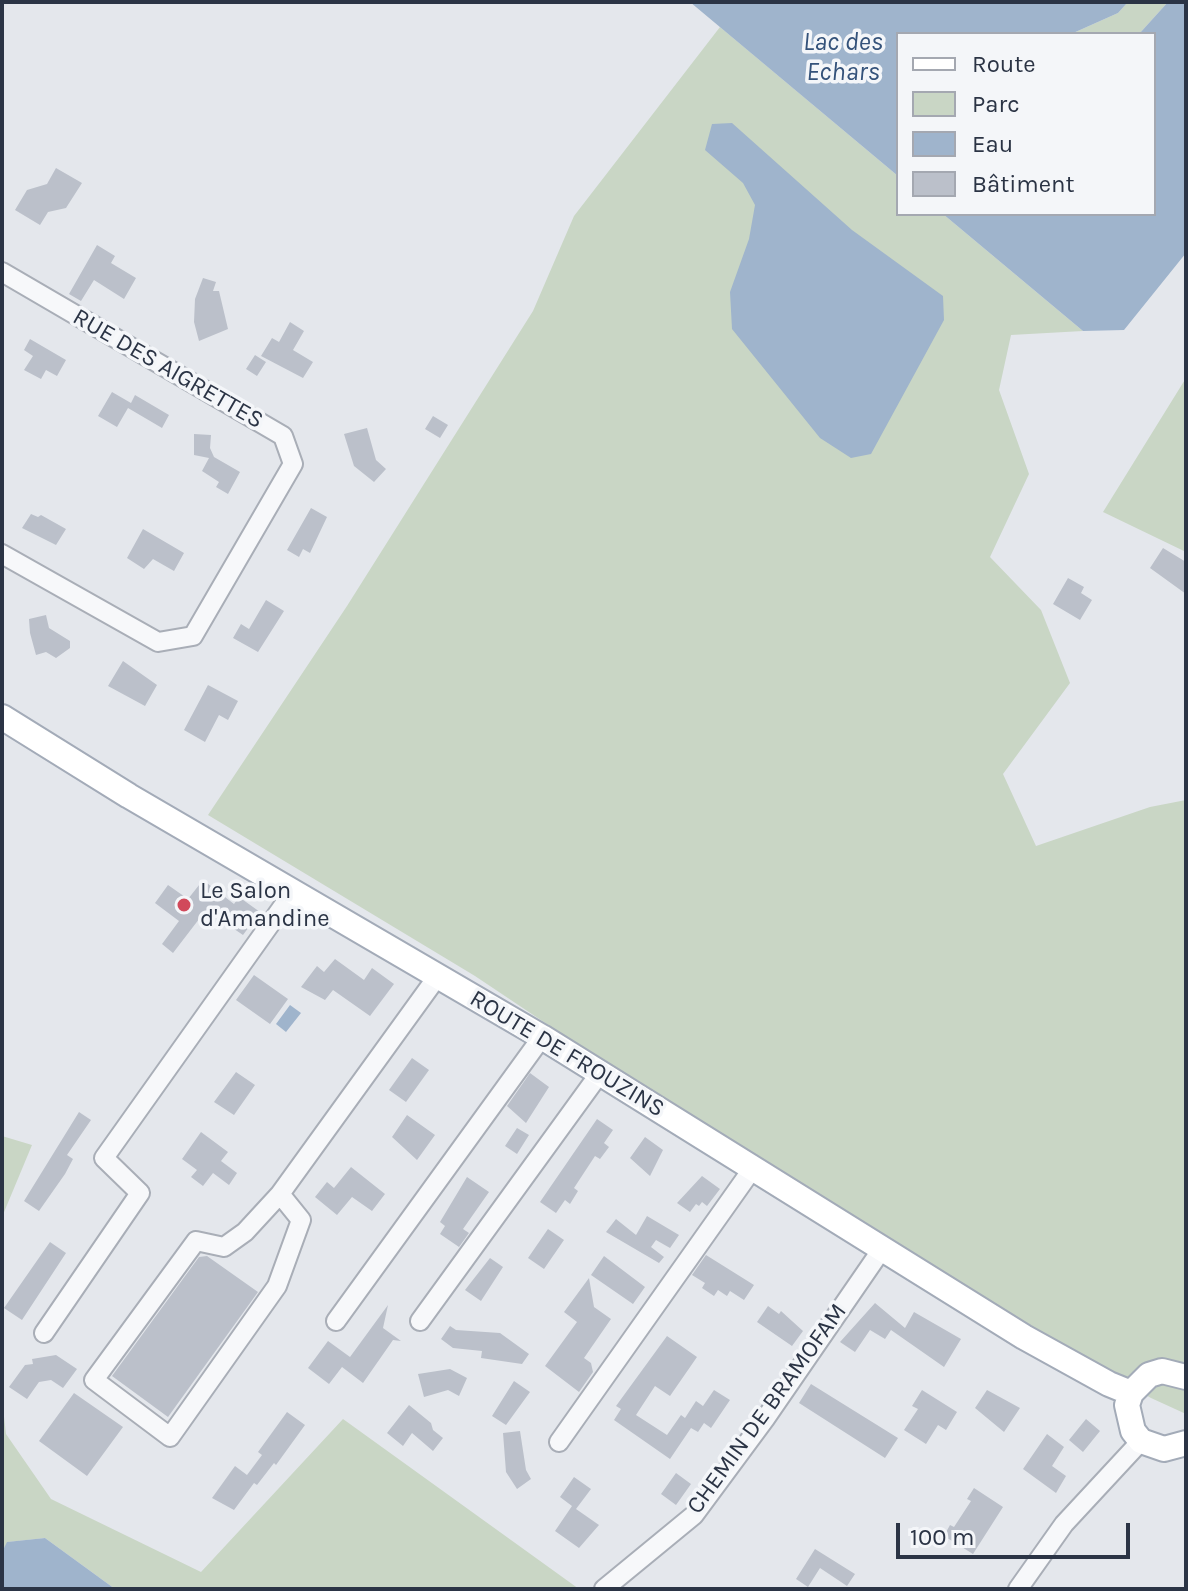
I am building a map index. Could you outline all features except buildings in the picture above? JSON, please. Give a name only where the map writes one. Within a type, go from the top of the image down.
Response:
[{"type":"main road","name":"ROUTE DE FROUZINS","points":[[2,717],[542,1037],[1024,1337],[1131,1393]]},
{"type":"main road","points":[[1186,1377],[1162,1371],[1149,1375],[1131,1393],[1128,1418],[1141,1441],[1164,1449],[1186,1443]]},
{"type":"street","name":"RUE DES AIGRETTES","points":[[2,272],[283,436],[293,464],[193,636],[158,642],[2,554]]},
{"type":"street","points":[[44,1333],[140,1193],[104,1158],[293,892]]},
{"type":"street","points":[[280,1194],[301,1220],[277,1286],[170,1437],[94,1380],[196,1241],[224,1247],[245,1232],[280,1194],[437,977]]},
{"type":"street","points":[[336,1321],[542,1037]]},
{"type":"street","points":[[420,1321],[600,1073]]},
{"type":"street","points":[[559,1442],[753,1168]]},
{"type":"street","name":"CHEMIN DE BRAMOFAM","points":[[604,1589],[694,1515],[882,1249]]},
{"type":"street","points":[[1018,1589],[1064,1524],[1141,1441]]},
{"type":"green space","points":[[1128,2],[1168,2],[1141,32],[1075,32],[1118,13]]},
{"type":"green space","points":[[720,27],[896,174],[896,216],[945,216],[1083,331],[1011,335],[999,390],[1029,474],[990,557],[1041,610],[1070,683],[1003,774],[1036,846],[1150,807],[1186,800],[1186,1414],[1151,1398],[780,1180],[475,976],[208,815],[347,606],[533,311],[574,216]]},
{"type":"green space","points":[[1186,378],[1186,552],[1103,512]]},
{"type":"green space","points":[[2,1136],[32,1145],[2,1217]]},
{"type":"green space","points":[[2,1399],[6,1434],[51,1499],[201,1572],[343,1419],[579,1589],[115,1589],[45,1538],[8,1542],[2,1552]]},
{"type":"water","name":"Lac des Echars","points":[[690,2],[1128,2],[1118,13],[1075,32],[896,32],[896,174]]},
{"type":"water","points":[[1168,2],[1186,2],[1186,253],[1124,330],[1083,331],[945,216],[1156,216],[1156,32],[1141,32]]},
{"type":"water","points":[[732,123],[852,230],[943,296],[944,320],[871,454],[851,458],[820,438],[732,329],[730,292],[749,239],[755,205],[743,183],[705,150],[712,124]]},
{"type":"water","points":[[290,1005],[301,1013],[286,1032],[276,1024]]},
{"type":"water","points":[[45,1538],[115,1589],[2,1589],[2,1552],[7,1542]]},
{"type":"place","name":"Le Salon d'Amandine","points":[[184,905]]}]
